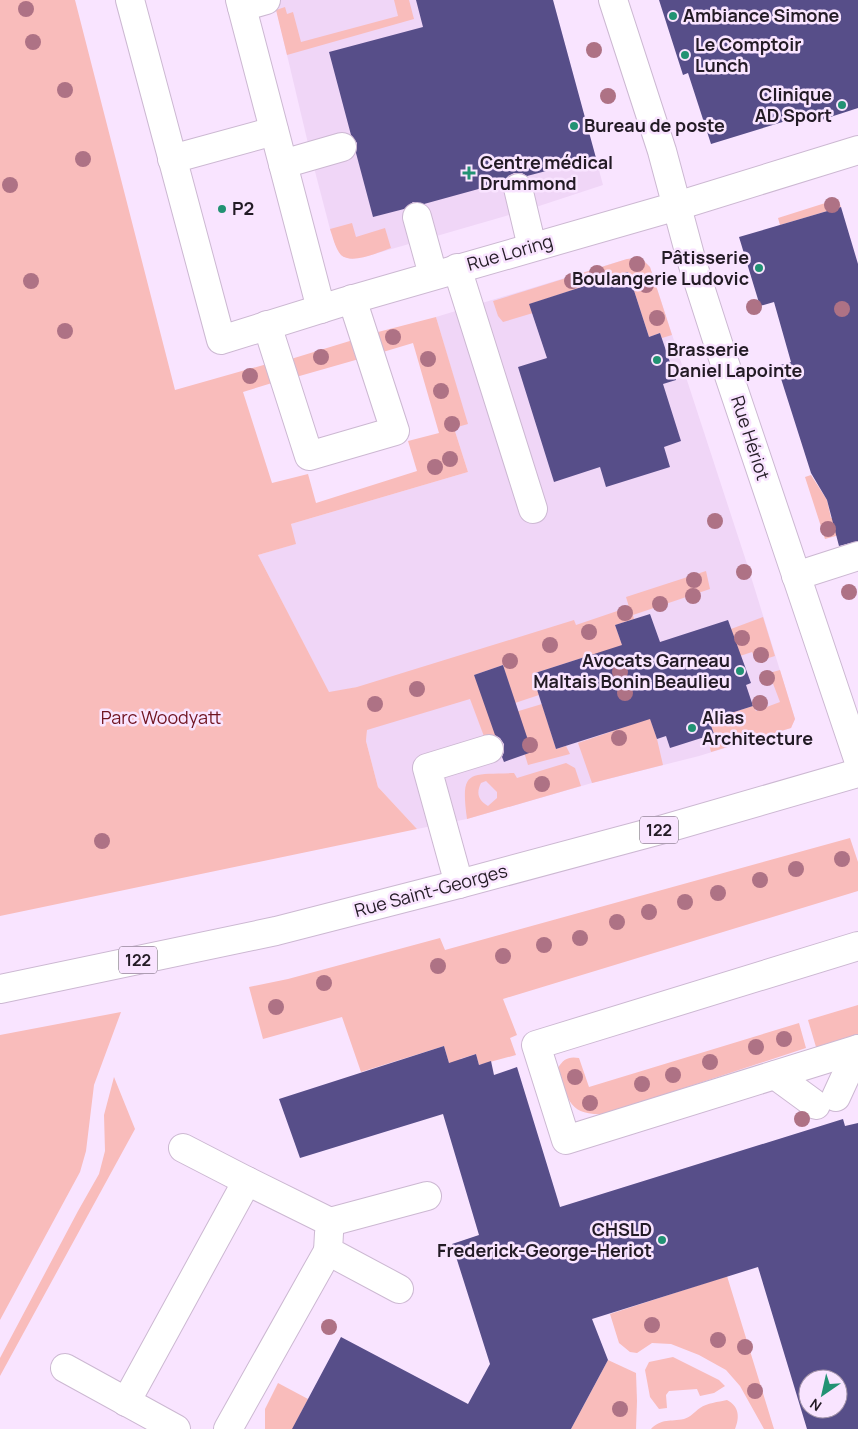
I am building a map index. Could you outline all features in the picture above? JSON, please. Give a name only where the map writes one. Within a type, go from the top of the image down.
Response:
[{"type":"street","points":[[130,0],[172,159],[274,132]]},
{"type":"street","name":"Rue Hériot","points":[[613,0],[662,151],[718,343],[858,760]]},
{"type":"street","points":[[249,2],[274,132],[321,309]]},
{"type":"street","points":[[283,164],[342,147]]},
{"type":"street","name":"Rue Loring","points":[[172,159],[221,340],[352,299],[677,206],[858,150]]},
{"type":"street","points":[[518,188],[532,247]]},
{"type":"street","points":[[417,217],[445,272],[533,509]]},
{"type":"street","points":[[267,326],[309,456],[395,431],[352,299]]},
{"type":"street","points":[[796,576],[858,556]]},
{"type":"street","points":[[459,884],[427,768],[489,749]]},
{"type":"street","name":"Rue Saint-Georges","points":[[0,989],[276,931],[664,829],[858,773]]},
{"type":"street","points":[[858,946],[536,1045],[566,1140],[858,1049]]},
{"type":"street","points":[[775,1075],[826,1101],[858,1049]]},
{"type":"street","points":[[183,1148],[330,1222],[427,1196]]},
{"type":"street","points":[[126,1402],[247,1181]]},
{"type":"street","points":[[228,1429],[328,1251],[330,1222]]},
{"type":"street","points":[[328,1251],[399,1289]]},
{"type":"street","points":[[64,1368],[176,1429]]},
{"type":"shaded area","points":[[274,0],[553,0],[603,185],[533,208],[364,257],[351,259],[342,256],[337,249],[330,229]]},
{"type":"shaded area","points":[[636,258],[644,261],[650,267],[748,567],[795,719],[791,728],[699,756],[592,783],[467,819],[417,829],[378,787],[366,741],[367,730],[357,687],[329,693],[258,555],[295,544],[291,524],[468,472],[454,428],[467,423],[436,317],[627,259]]},
{"type":"green space","name":"Parc Woodyatt","points":[[0,0],[75,0],[175,390],[267,364],[272,383],[243,392],[272,483],[308,474],[316,503],[417,471],[408,441],[439,433],[413,343],[383,352],[378,332],[436,317],[468,424],[454,428],[468,472],[291,524],[296,544],[258,555],[329,692],[357,687],[574,620],[576,625],[629,607],[626,597],[706,571],[710,589],[633,615],[634,619],[615,625],[636,676],[657,739],[663,765],[592,783],[578,743],[613,731],[588,656],[532,674],[539,695],[515,703],[503,665],[474,675],[503,734],[485,739],[470,699],[367,730],[366,741],[378,787],[417,829],[0,916]]},
{"type":"green space","points":[[394,0],[409,0],[414,19],[287,55],[276,10],[285,7],[287,14],[293,12],[301,42],[398,16]]},
{"type":"green space","points":[[838,199],[841,207],[780,225],[778,218]]},
{"type":"green space","points":[[352,223],[356,237],[385,228],[391,248],[373,255],[352,259],[341,255],[330,229]]},
{"type":"green space","points":[[636,258],[644,261],[650,267],[672,335],[662,338],[660,333],[649,337],[628,272],[530,304],[533,313],[503,322],[498,316],[493,301],[627,259]]},
{"type":"green space","points":[[353,340],[359,359],[296,377],[291,359]]},
{"type":"green space","points":[[811,475],[827,500],[831,518],[851,519],[843,534],[825,539],[805,477]]},
{"type":"green space","points":[[763,617],[775,656],[756,662],[752,652],[740,656],[731,629]]},
{"type":"green space","points":[[780,670],[795,719],[791,728],[711,752],[707,736],[714,734],[709,720],[753,706],[756,711],[780,702],[769,673]]},
{"type":"green space","points":[[542,704],[556,749],[566,746],[570,754],[528,765],[512,713]]},
{"type":"green space","points":[[566,763],[575,768],[581,786],[467,819],[465,791],[467,783],[471,778],[478,775],[514,773],[517,778]],"holes":[[[486,781],[497,792],[497,798],[488,806],[480,799],[478,793],[481,783]]]},
{"type":"green space","points":[[850,838],[858,862],[858,891],[503,999],[517,1035],[510,1038],[516,1055],[479,1065],[476,1054],[460,1059],[463,1070],[452,1074],[444,1046],[361,1072],[342,1017],[263,1039],[249,987],[288,979],[440,938],[445,950]]},
{"type":"green space","points":[[858,1005],[858,1034],[816,1047],[808,1020]]},
{"type":"green space","points":[[121,1012],[94,1085],[86,1151],[80,1172],[0,1320],[0,1035]]},
{"type":"green space","points":[[799,1023],[806,1048],[605,1114],[592,1114],[576,1108],[567,1096],[558,1068],[567,1059],[572,1057],[579,1058],[589,1087]]},
{"type":"green space","points":[[114,1077],[135,1129],[0,1376],[0,1358],[99,1174],[105,1151],[104,1115]]},
{"type":"green space","points":[[727,1276],[774,1429],[764,1429],[740,1386],[726,1370],[699,1355],[671,1344],[652,1343],[637,1353],[630,1352],[619,1343],[610,1314]]},
{"type":"green space","points":[[673,1357],[719,1380],[725,1386],[714,1393],[700,1396],[697,1389],[669,1391],[666,1395],[667,1408],[659,1409],[650,1397],[645,1370],[649,1362]]},
{"type":"green space","points":[[608,1360],[636,1373],[636,1429],[571,1429]]},
{"type":"green space","points":[[278,1383],[308,1399],[294,1426],[299,1429],[265,1429],[265,1409]]},
{"type":"green space","points":[[727,1400],[734,1405],[737,1412],[738,1420],[735,1429],[651,1429],[659,1423],[691,1416],[706,1405]]},
{"type":"building","points":[[416,0],[553,0],[596,158],[527,176],[522,173],[514,173],[508,176],[504,182],[424,204],[413,202],[404,209],[373,217],[356,153],[357,143],[351,135],[329,52],[423,27]]},
{"type":"building","points":[[659,0],[858,0],[858,108],[815,122],[812,113],[711,144],[688,73],[683,75]]},
{"type":"building","points":[[841,207],[858,264],[858,541],[839,546],[827,500],[811,473],[777,366],[791,362],[774,302],[760,306],[739,237]]},
{"type":"building","points":[[628,272],[649,337],[660,333],[676,380],[663,384],[681,441],[664,447],[670,467],[606,487],[600,467],[554,482],[518,367],[547,358],[529,304]]},
{"type":"building","points":[[650,614],[660,642],[728,620],[751,683],[746,685],[753,706],[709,720],[714,734],[670,748],[666,736],[657,739],[650,719],[556,749],[532,674],[622,645],[615,625]]},
{"type":"building","points":[[503,665],[532,752],[504,762],[502,757],[504,744],[495,735],[474,675]]},
{"type":"building","name":"CHSLD Frederick-George-Heriot","points":[[444,1046],[449,1063],[476,1054],[479,1065],[491,1061],[494,1075],[517,1067],[560,1207],[843,1119],[845,1126],[858,1123],[858,1429],[807,1429],[804,1419],[848,1419],[848,1369],[798,1369],[798,1399],[758,1267],[592,1319],[608,1360],[571,1429],[292,1429],[341,1337],[468,1404],[490,1364],[452,1244],[479,1235],[443,1114],[300,1158],[279,1099]]},
{"type":"place","name":"Ambiance Simone","points":[[673,16]]},
{"type":"place","name":"Le Comptoir Lunch","points":[[685,55]]},
{"type":"place","name":"Clinique AD Sport","points":[[842,105]]},
{"type":"place","name":"Bureau de poste","points":[[574,126]]},
{"type":"place","name":"Centre médical Drummond","points":[[469,173]]},
{"type":"place","name":"P2","points":[[222,209]]},
{"type":"place","name":"Pâtisserie Boulangerie Ludovic","points":[[759,268]]},
{"type":"place","name":"Brasserie Daniel Lapointe","points":[[657,360]]},
{"type":"place","name":"Avocats Garneau Maltais Bonin Beaulieu","points":[[740,671]]},
{"type":"place","name":"Alias Architecture","points":[[692,728]]},
{"type":"place","name":"CHSLD Frederick-George-Heriot","points":[[662,1240]]}]
